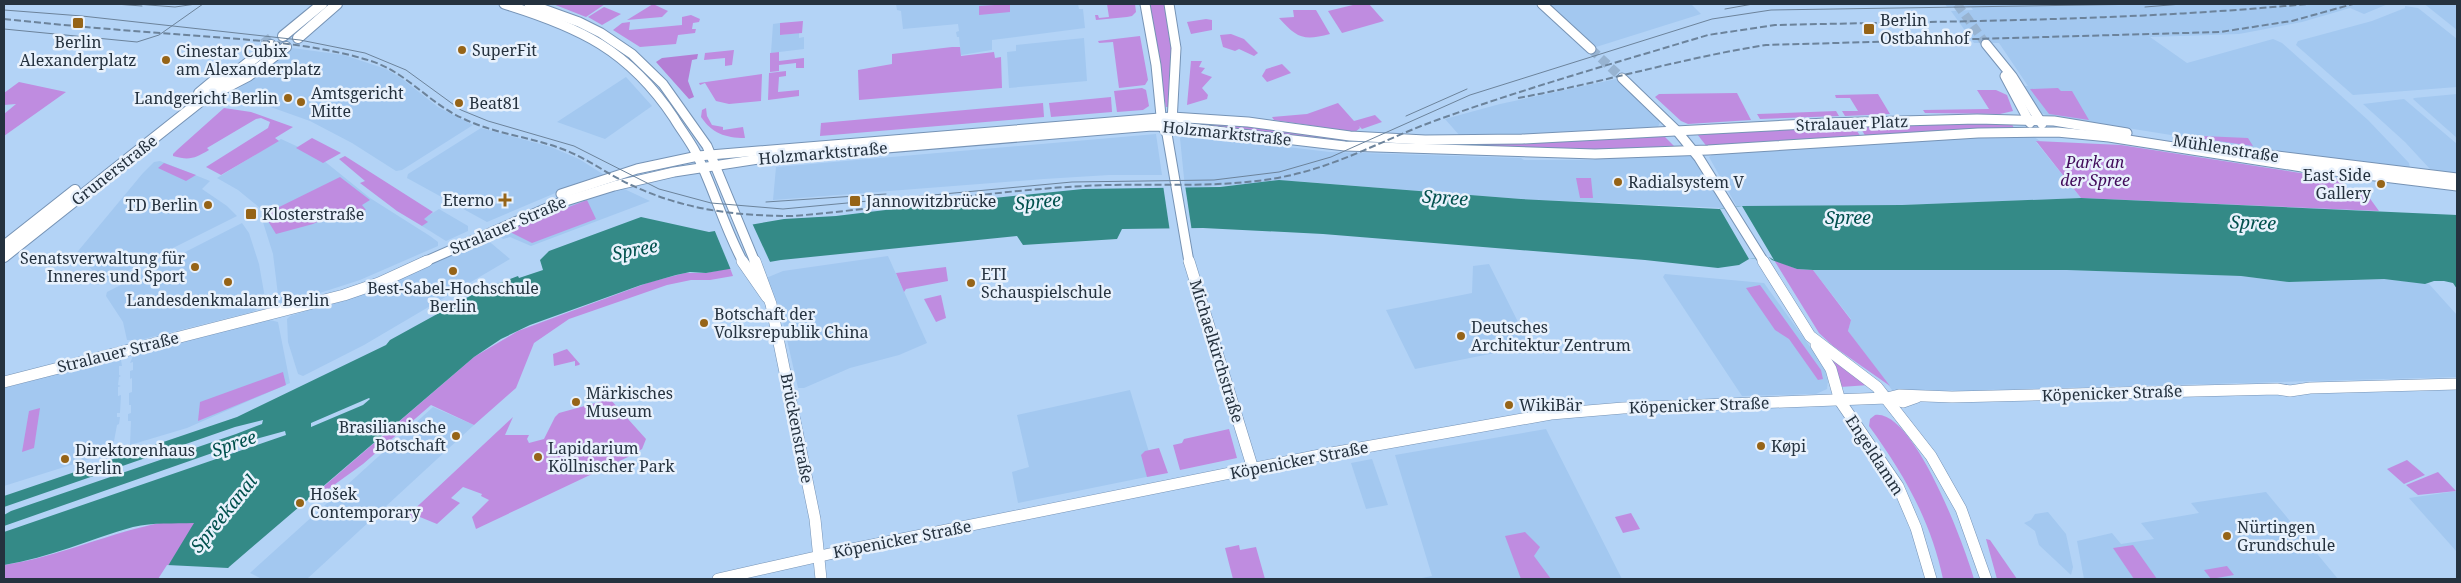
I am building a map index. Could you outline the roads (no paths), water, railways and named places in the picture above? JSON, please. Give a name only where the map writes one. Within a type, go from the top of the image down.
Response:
[{"type":"main road","points":[[287,36],[313,4]]},
{"type":"main road","points":[[287,36],[322,4]]},
{"type":"main road","points":[[287,36],[330,4]]},
{"type":"main road","points":[[287,36],[337,4]]},
{"type":"main road","points":[[504,4],[536,14],[584,34],[637,70],[658,94],[698,156],[727,225],[753,270]]},
{"type":"main road","points":[[529,4],[587,26],[640,61],[663,84],[697,130],[711,155],[739,226],[753,270]]},
{"type":"main road","points":[[1145,4],[1167,124]]},
{"type":"main road","points":[[1167,124],[1178,59],[1176,33],[1169,4]]},
{"type":"main road","points":[[1542,4],[1591,49]]},
{"type":"main road","points":[[1986,44],[2000,64],[2027,120],[2036,132],[2043,125],[2012,76],[2000,64]]},
{"type":"main road","points":[[242,71],[275,46]]},
{"type":"main road","name":"Grunerstraße","points":[[4,257],[190,109],[227,86],[248,76],[275,46]]},
{"type":"main road","name":"Grunerstraße","points":[[4,246],[213,80],[275,46]]},
{"type":"main road","name":"Grunerstraße","points":[[227,86],[242,71]]},
{"type":"main road","name":"Grunerstraße","points":[[199,93],[242,71]]},
{"type":"main road","name":"Engeldamm","points":[[1622,78],[1677,131],[1694,151],[1831,369],[1835,390],[1840,401],[1874,448],[1898,486],[1916,528],[1931,579]]},
{"type":"main road","name":"Stralauer Platz","points":[[1677,131],[1845,122],[1977,119],[2027,120]]},
{"type":"main road","name":"Mühlenstraße","points":[[2027,120],[2040,120],[2266,158],[2431,184],[2457,186]]},
{"type":"main road","name":"Holzmarktstraße","points":[[698,156],[1167,124],[1248,122],[1375,138],[1512,139],[1677,131]]},
{"type":"main road","name":"Holzmarktstraße","points":[[701,167],[774,157],[1167,124],[1339,145],[1383,148],[1595,154],[1694,151]]},
{"type":"main road","name":"Michaelkirchstraße","points":[[1167,124],[1187,254],[1254,469]]},
{"type":"main road","name":"Mühlenstraße","points":[[2036,132],[2109,137],[2266,158],[2457,178]]},
{"type":"main road","name":"Stralauer Platz","points":[[1694,151],[1978,133],[2036,132]]},
{"type":"main road","name":"Stralauer Straße","points":[[320,300],[402,266],[567,192],[637,169],[698,156]]},
{"type":"main road","name":"Stralauer Straße","points":[[4,382],[320,300],[338,297],[384,280],[501,226],[567,199],[618,184],[701,167]]},
{"type":"main road","points":[[2426,175],[2431,184]]},
{"type":"main road","name":"Brückenstraße","points":[[753,270],[770,300],[815,519],[821,579]]},
{"type":"main road","points":[[1810,336],[1875,385],[1887,398],[1930,456],[1953,492],[1971,533],[1986,579]]},
{"type":"main road","name":"Köpenicker Straße","points":[[718,579],[820,556],[1389,442],[1576,411],[1887,398],[1899,402],[1910,402],[1917,397],[2290,390],[2457,384]]},
{"type":"water","points":[[1279,180],[1521,199],[1719,209],[1742,206],[1902,205],[2081,198],[2457,215],[2457,289],[2453,283],[2444,281],[2434,281],[2425,284],[2384,279],[2289,282],[2241,276],[2067,270],[1813,270],[1797,269],[1772,260],[1769,257],[1749,259],[1739,265],[1718,268],[1645,260],[1323,234],[1203,228],[1122,229],[1117,239],[1023,245],[1017,236],[781,260],[706,273],[690,272],[676,275],[641,285],[530,325],[501,339],[474,357],[229,567],[221,579],[160,579],[194,523],[141,525],[53,553],[4,565],[4,532],[286,435],[285,431],[238,444],[4,526],[4,515],[11,511],[236,434],[262,424],[263,420],[235,427],[4,507],[4,496],[237,417],[386,345],[390,340],[479,291],[518,276],[519,278],[543,270],[540,260],[549,251],[641,217],[709,232],[784,219],[836,216],[1083,189],[1220,187]],"holes":[[[370,399],[363,405],[311,427],[311,423]]]},
{"type":"tunnel","points":[[1957,4],[1986,44]]},
{"type":"tunnel","points":[[263,44],[275,35]]},
{"type":"tunnel","points":[[279,46],[291,37]]},
{"type":"tunnel","points":[[1591,49],[1622,78]]},
{"type":"tram line","points":[[115,4],[142,6]]},
{"type":"tram line","points":[[136,4],[175,7],[196,4]]},
{"type":"tram line","points":[[172,26],[203,4]]},
{"type":"tram line","points":[[1725,9],[1753,4]]},
{"type":"tram line","points":[[172,26],[300,40],[365,53],[406,70],[461,110],[488,121],[574,146],[659,189],[711,203],[783,209],[1072,182],[1214,180],[1279,172],[1331,157],[1470,95],[1712,19],[1771,10],[2151,4]]},
{"type":"tram line","points":[[2145,7],[2182,4]]},
{"type":"tram line","points":[[4,10],[172,26]]},
{"type":"tram line","points":[[4,29],[137,42],[159,35],[172,26]]},
{"type":"tram line","points":[[1406,116],[1467,89]]},
{"type":"tram line","points":[[766,202],[886,194]]},
{"type":"railway","points":[[4,19],[273,42],[324,49],[384,66],[450,112],[462,118],[487,128],[565,150],[651,194],[710,210],[751,215],[793,216],[1048,188],[1237,183],[1287,176],[1326,165],[1418,127],[1504,97],[1708,35],[1775,25],[2108,17],[2241,10],[2307,4]]},
{"type":"railway","points":[[1518,98],[1735,50],[1766,45],[2220,32],[2292,21],[2353,4]]},
{"type":"place","name":"Berlin Alexanderplatz","points":[[78,23]]},
{"type":"place","name":"Berlin Ostbahnhof","points":[[1869,29]]},
{"type":"place","name":"SuperFit","points":[[462,50]]},
{"type":"place","name":"Cinestar Cubix am Alexanderplatz","points":[[166,60]]},
{"type":"place","name":"Landgericht Berlin","points":[[288,98]]},
{"type":"place","name":"Amtsgericht Mitte","points":[[301,102]]},
{"type":"place","name":"Beat81","points":[[459,103]]},
{"type":"place","name":"Radialsystem V","points":[[1618,182]]},
{"type":"place","name":"East Side Gallery","points":[[2381,184]]},
{"type":"place","name":"Eterno","points":[[505,200]]},
{"type":"place","name":"Jannowitzbrücke","points":[[855,201]]},
{"type":"place","name":"TD Berlin","points":[[208,205]]},
{"type":"place","name":"Klosterstraße","points":[[251,214]]},
{"type":"place","name":"Senatsverwaltung für Inneres und Sport","points":[[195,267]]},
{"type":"place","name":"Best-Sabel-Hochschule Berlin","points":[[453,271]]},
{"type":"place","name":"Landesdenkmalamt Berlin","points":[[228,282]]},
{"type":"place","name":"ETI Schauspielschule","points":[[971,283]]},
{"type":"place","name":"Botschaft der Volksrepublik China","points":[[704,323]]},
{"type":"place","name":"Deutsches Architektur Zentrum","points":[[1461,336]]},
{"type":"place","name":"Märkisches Museum","points":[[576,402]]},
{"type":"place","name":"WikiBär","points":[[1509,405]]},
{"type":"place","name":"Brasilianische Botschaft","points":[[456,436]]},
{"type":"place","name":"Køpi","points":[[1761,446]]},
{"type":"place","name":"Lapidarium Köllnischer Park","points":[[538,457]]},
{"type":"place","name":"Direktorenhaus Berlin","points":[[65,459]]},
{"type":"place","name":"Hošek Contemporary","points":[[300,503]]},
{"type":"place","name":"Nürtingen Grundschule","points":[[2227,536]]},
{"type":"park label","name":"Park an der Spree","points":[[2095,171]]},
{"type":"water label","name":"Spree","points":[[1445,198]]},
{"type":"water label","name":"Spree","points":[[1038,202]]},
{"type":"water label","name":"Spree","points":[[1848,218]]},
{"type":"water label","name":"Spree","points":[[2253,223]]},
{"type":"water label","name":"Spree","points":[[635,250]]},
{"type":"water label","name":"Spree","points":[[234,444]]},
{"type":"water label","name":"Spreekanal","points":[[224,514]]}]
